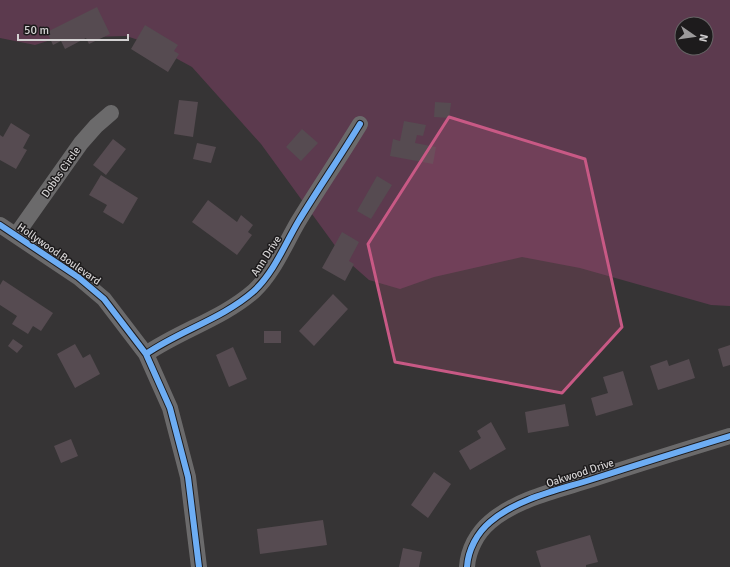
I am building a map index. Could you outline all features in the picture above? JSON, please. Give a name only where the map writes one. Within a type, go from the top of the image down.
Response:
[{"type":"street","name":"Dobbs Circle","points":[[16,236],[81,143],[96,126],[111,113]]},
{"type":"street","name":"Ann Drive","points":[[146,354],[167,340],[216,317],[254,290],[274,267],[298,222],[360,124]]},
{"type":"street","name":"Hollywood Boulevard","points":[[0,225],[78,277],[104,299],[146,354],[170,408],[186,470],[199,567]]},
{"type":"street","name":"Oakwood Drive","points":[[467,567],[471,548],[478,534],[489,522],[516,506],[551,492],[730,436]]},
{"type":"highlighted area","points":[[449,117],[585,159],[622,327],[562,393],[395,362],[368,244]]},
{"type":"shaded area","points":[[0,0],[730,0],[730,306],[711,305],[580,268],[522,257],[434,277],[400,289],[369,280],[344,258],[261,144],[192,67],[148,43],[126,36],[57,38],[35,45],[0,38]]},
{"type":"building","points":[[97,7],[110,34],[89,44],[86,38],[65,49],[61,41],[53,45],[47,32]]},
{"type":"building","points":[[145,25],[178,45],[174,51],[179,54],[168,72],[131,49]]},
{"type":"building","points":[[179,100],[198,102],[193,137],[174,134]]},
{"type":"building","points":[[435,102],[451,103],[449,118],[434,117]]},
{"type":"building","points":[[404,121],[426,125],[423,136],[417,135],[415,143],[436,147],[433,164],[390,156],[393,139],[400,141]]},
{"type":"building","points":[[11,123],[30,135],[23,148],[27,150],[16,169],[0,160],[0,135],[3,137]]},
{"type":"building","points":[[302,129],[318,143],[301,161],[286,147]]},
{"type":"building","points":[[113,139],[126,149],[106,175],[93,165]]},
{"type":"building","points":[[197,143],[216,147],[211,163],[193,159]]},
{"type":"building","points":[[101,175],[138,198],[123,224],[103,212],[107,205],[89,195]]},
{"type":"building","points":[[377,176],[392,185],[371,219],[357,211]]},
{"type":"building","points":[[208,200],[237,222],[241,215],[253,225],[248,232],[252,235],[237,255],[192,222]]},
{"type":"building","points":[[342,232],[359,242],[349,261],[354,264],[345,281],[322,268]]},
{"type":"building","points":[[3,280],[53,313],[41,331],[33,326],[28,334],[12,324],[17,316],[0,305],[0,285]]},
{"type":"building","points":[[333,294],[348,309],[314,346],[299,331]]},
{"type":"building","points":[[264,331],[281,331],[281,343],[264,343]]},
{"type":"building","points":[[13,339],[23,346],[17,353],[8,346]]},
{"type":"building","points":[[75,344],[83,358],[90,354],[100,374],[75,388],[57,354]]},
{"type":"building","points":[[730,345],[730,365],[723,367],[718,349]]},
{"type":"building","points":[[233,347],[247,379],[229,387],[216,355]]},
{"type":"building","points":[[689,359],[695,378],[658,390],[650,366],[667,360],[669,366]]},
{"type":"building","points":[[623,371],[633,405],[596,416],[591,398],[608,393],[603,377]]},
{"type":"building","points":[[565,404],[569,426],[528,433],[525,412]]},
{"type":"building","points":[[491,422],[506,449],[470,470],[459,451],[481,438],[477,431]]},
{"type":"building","points":[[71,439],[78,456],[61,463],[54,446]]},
{"type":"building","points":[[434,472],[451,484],[428,518],[411,505]]},
{"type":"building","points":[[323,520],[327,545],[260,554],[257,529]]},
{"type":"building","points":[[590,535],[598,562],[586,565],[586,567],[541,567],[536,551]]},
{"type":"building","points":[[403,548],[422,552],[419,567],[399,567]]},
{"type":"cycle path","points":[[146,354],[229,309],[242,301],[261,284],[273,267],[298,222],[360,124]]},
{"type":"cycle path","points":[[0,225],[78,277],[104,299],[146,354],[170,408],[188,477],[199,567]]},
{"type":"cycle path","points":[[467,567],[471,548],[481,531],[490,522],[513,507],[553,491],[730,436]]}]
